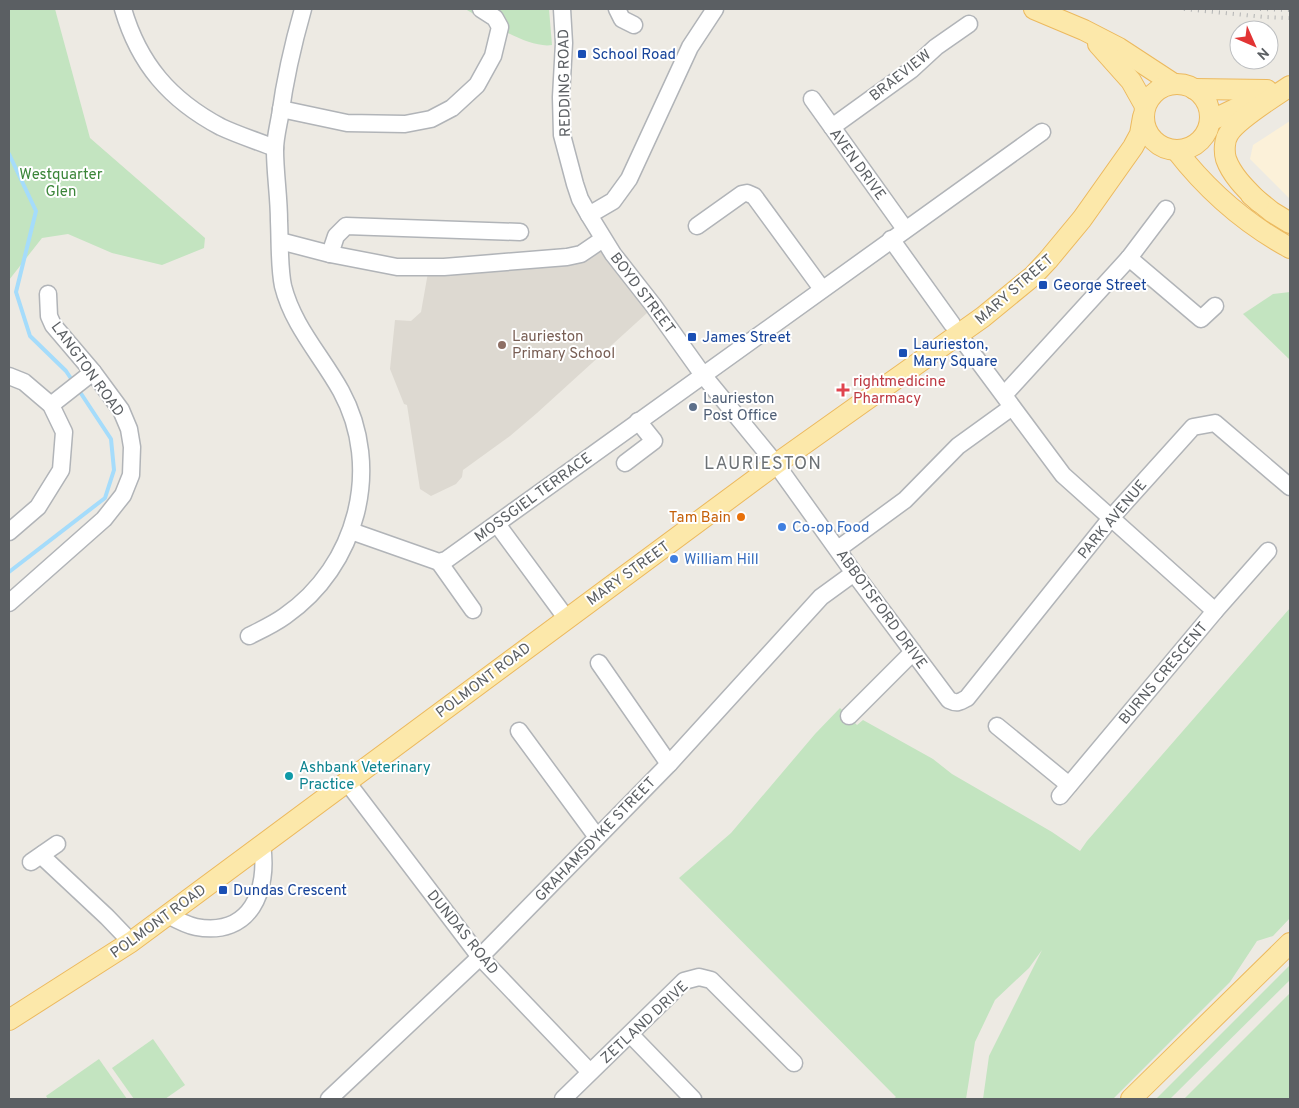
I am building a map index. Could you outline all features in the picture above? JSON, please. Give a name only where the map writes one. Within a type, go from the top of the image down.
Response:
[{"type":"main road","points":[[1034,9],[1084,30],[1119,48],[1174,84]]},
{"type":"main road","points":[[1084,30],[1118,64],[1131,81],[1144,111],[1148,134],[1154,142],[1170,149],[1203,182],[1266,235],[1290,248]]},
{"type":"main road","points":[[1144,111],[1151,96],[1165,86],[1174,84],[1184,85],[1201,94],[1207,103],[1209,134],[1226,168],[1259,202],[1290,223]]},
{"type":"main road","points":[[1194,89],[1246,91],[1286,87]]},
{"type":"main road","points":[[1170,149],[1187,149],[1195,145],[1209,134],[1286,87]]},
{"type":"main road","points":[[1226,168],[1225,144],[1228,133],[1286,87]]},
{"type":"main road","name":"MARY STREET","points":[[564,615],[776,464],[955,329],[1014,292],[1048,260],[1122,164],[1140,134],[1144,111]]},
{"type":"main road","name":"MARY STREET","points":[[1122,164],[1151,148],[1170,149]]},
{"type":"main road","name":"POLMONT ROAD","points":[[9,1020],[131,942],[168,915],[347,782],[564,615]]},
{"type":"main road","points":[[1131,1099],[1290,943]]},
{"type":"street","points":[[123,9],[130,32],[143,59],[165,87],[195,112],[222,127],[275,148]]},
{"type":"street","points":[[249,636],[285,616],[306,598],[325,577],[351,531],[359,501],[362,476],[361,452],[357,431],[341,391],[301,330],[290,309],[283,284],[275,148],[285,79],[303,9]]},
{"type":"street","points":[[281,109],[347,123],[405,124],[431,119],[452,108],[477,85],[493,56],[500,27],[495,18],[481,9]]},
{"type":"street","name":"REDDING ROAD","points":[[562,9],[564,43],[561,97],[562,135],[580,200],[603,240]]},
{"type":"street","points":[[617,9],[622,19],[634,25]]},
{"type":"street","points":[[589,215],[613,201],[629,180],[690,47],[715,9]]},
{"type":"street","name":"BRAEVIEW","points":[[832,127],[911,70],[936,47],[969,24]]},
{"type":"street","name":"AVEN DRIVE","points":[[812,99],[905,229]]},
{"type":"street","points":[[702,375],[1042,132]]},
{"type":"street","points":[[697,226],[742,194],[747,193],[754,196],[822,289]]},
{"type":"street","points":[[838,549],[905,500],[958,446],[1008,401],[1129,258],[1166,209]]},
{"type":"street","points":[[330,254],[336,236],[346,226],[520,232]]},
{"type":"street","points":[[891,239],[974,356],[1063,475],[1215,611]]},
{"type":"street","points":[[280,241],[330,254],[397,267],[444,267],[567,257],[581,254],[603,240]]},
{"type":"street","name":"BOYD STREET","points":[[603,240],[653,305],[702,375],[776,464]]},
{"type":"street","points":[[1129,258],[1201,319],[1216,306]]},
{"type":"street","name":"LANGTON ROAD","points":[[9,603],[104,519],[122,495],[130,475],[132,447],[129,429],[120,410],[81,381],[49,316],[48,294]]},
{"type":"street","name":"MOSSGIEL TERRACE","points":[[439,562],[446,560],[497,524],[702,375]]},
{"type":"street","points":[[9,376],[24,382],[51,405],[64,432],[61,470],[38,507],[9,532]]},
{"type":"street","points":[[51,405],[81,381]]},
{"type":"street","points":[[624,463],[654,442],[638,421]]},
{"type":"street","name":"PARK AVENUE","points":[[955,703],[966,698],[1111,518],[1193,427],[1216,423],[1290,487]]},
{"type":"street","name":"ABBOTSFORD DRIVE","points":[[776,464],[913,652],[949,700],[955,703]]},
{"type":"street","points":[[497,524],[564,615]]},
{"type":"street","points":[[351,531],[439,562],[473,610]]},
{"type":"street","name":"BURNS CRESCENT","points":[[997,726],[1065,791],[1215,611],[1268,551]]},
{"type":"street","name":"GRAHAMSDYKE STREET","points":[[329,1099],[480,957],[669,764],[822,597],[854,573]]},
{"type":"street","points":[[849,716],[913,652]]},
{"type":"street","points":[[599,663],[669,764]]},
{"type":"street","points":[[520,731],[597,838]]},
{"type":"street","name":"DUNDAS ROAD","points":[[347,782],[480,957],[590,1072]]},
{"type":"street","points":[[57,844],[37,858],[45,858],[131,942]]},
{"type":"street","points":[[168,915],[194,927],[209,929],[224,927],[242,918],[254,904],[261,889],[264,874],[262,845]]},
{"type":"street","name":"ZETLAND DRIVE","points":[[563,1099],[684,981],[699,977],[711,980],[794,1063]]},
{"type":"street","points":[[630,1034],[693,1099]]},
{"type":"shaded area","points":[[1290,121],[1289,198],[1250,159],[1253,145]]},
{"type":"shaded area","name":"Laurieston Primary School","points":[[603,239],[653,305],[647,313],[537,413],[510,436],[463,470],[462,477],[456,484],[431,496],[420,489],[407,405],[404,404],[390,369],[395,320],[411,321],[421,312],[429,267],[546,259]]},
{"type":"green space","name":"Westquarter Glen","points":[[9,9],[55,9],[90,138],[205,238],[204,248],[162,265],[112,253],[68,234],[42,238],[9,280]]},
{"type":"green space","points":[[465,9],[549,9],[552,45],[531,43],[520,39]]},
{"type":"green space","points":[[1290,292],[1290,360],[1243,314],[1273,294]]},
{"type":"green space","points":[[1290,608],[1290,918],[1273,936],[1257,941],[1230,982],[1113,1099],[983,1099],[989,1056],[1042,950],[1029,968],[995,1000],[975,1042],[966,1099],[893,1099],[896,1097],[679,878],[731,833],[815,734],[840,708],[857,725],[863,720],[933,759],[952,774],[1052,832],[1080,851]]},
{"type":"green space","points":[[1290,965],[1290,980],[1170,1099],[1156,1099]]},
{"type":"green space","points":[[1290,993],[1290,1099],[1184,1099]]},
{"type":"green space","points":[[153,1039],[185,1085],[165,1099],[134,1099],[112,1068]]},
{"type":"green space","points":[[99,1059],[127,1099],[48,1099],[46,1096]]},
{"type":"waterway","points":[[9,154],[36,211],[16,292],[30,336],[66,371],[74,383]]},
{"type":"waterway","points":[[9,572],[105,498],[114,470],[111,439],[78,389]]},
{"type":"railway","points":[[1184,9],[1290,18]]},
{"type":"railway","points":[[1260,9],[1290,10]]},
{"type":"place","name":"School Road","points":[[582,54]]},
{"type":"place","name":"George Street","points":[[1043,285]]},
{"type":"place","name":"James Street","points":[[692,337]]},
{"type":"place","name":"Laurieston Primary School","points":[[502,345]]},
{"type":"place","name":"Laurieston, Mary Square","points":[[903,353]]},
{"type":"place","name":"rightmedicine Pharmacy","points":[[843,390]]},
{"type":"place","name":"Laurieston Post Office","points":[[693,407]]},
{"type":"place","name":"Tam Bain","points":[[741,517]]},
{"type":"place","name":"Co-op Food","points":[[782,527]]},
{"type":"place","name":"William Hill","points":[[674,559]]},
{"type":"place","name":"Ashbank Veterinary Practice","points":[[289,776]]},
{"type":"place","name":"Dundas Crescent","points":[[223,890]]},
{"type":"district","name":"LAURIESTON","points":[[763,463]]}]
